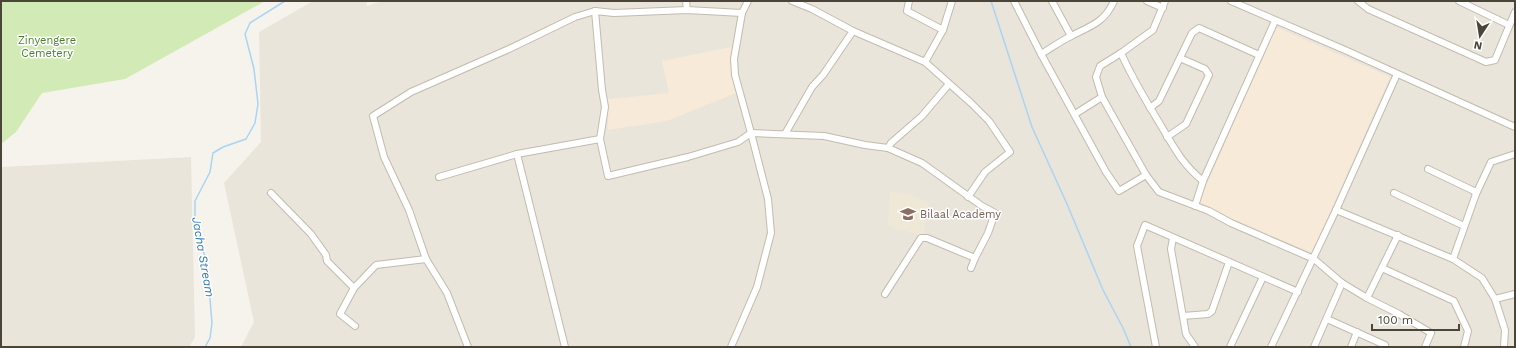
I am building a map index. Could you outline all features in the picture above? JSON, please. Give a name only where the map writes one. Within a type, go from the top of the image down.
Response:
[{"type":"street","points":[[686,1],[687,10]]},
{"type":"street","points":[[731,347],[757,287],[771,233],[768,199],[735,75],[734,58],[742,13],[748,1]]},
{"type":"street","points":[[792,1],[812,9],[853,31],[925,62],[971,102],[989,121],[1010,152],[985,172],[968,196]]},
{"type":"street","points":[[909,1],[907,11],[943,30]]},
{"type":"street","points":[[925,62],[943,30],[952,1]]},
{"type":"street","points":[[1014,1],[1041,54],[1106,172],[1119,191],[1146,175]]},
{"type":"street","points":[[1052,1],[1071,36]]},
{"type":"street","points":[[1041,54],[1071,36],[1093,27],[1110,10],[1114,1]]},
{"type":"street","points":[[1147,1],[1162,8]]},
{"type":"street","points":[[1165,1],[1153,30],[1100,66],[1096,77],[1102,97],[1146,175],[1159,192],[1195,206],[1314,259],[1342,283],[1431,333],[1425,347]]},
{"type":"street","points":[[1232,1],[1515,127]]},
{"type":"street","points":[[1358,1],[1368,9],[1486,62],[1495,60],[1515,12]]},
{"type":"street","points":[[1459,1],[1509,25]]},
{"type":"street","points":[[468,347],[447,293],[426,259],[409,210],[384,157],[373,116],[411,92],[509,49],[575,17],[595,12],[614,13],[687,10],[742,13]]},
{"type":"street","points":[[595,12],[602,90],[605,107],[600,140],[608,176],[688,157],[738,142],[751,133],[824,136],[865,145],[888,148],[922,163],[968,196],[995,213],[988,233],[971,268]]},
{"type":"street","points":[[1195,206],[1203,181],[1275,21]]},
{"type":"street","points":[[1150,108],[1159,101],[1192,33],[1200,28],[1259,54]]},
{"type":"street","points":[[785,134],[812,87],[823,75],[853,31]]},
{"type":"street","points":[[1121,53],[1129,71],[1179,158],[1203,181]]},
{"type":"street","points":[[1168,137],[1186,124],[1209,75],[1205,69],[1180,58]]},
{"type":"street","points":[[1271,347],[1314,259],[1397,74]]},
{"type":"street","points":[[888,148],[891,143],[922,116],[950,84]]},
{"type":"street","points":[[1075,114],[1102,97]]},
{"type":"street","points":[[439,177],[517,154],[600,140]]},
{"type":"street","points":[[517,154],[565,347]]},
{"type":"street","points":[[1452,259],[1476,194],[1491,162],[1515,154]]},
{"type":"street","points":[[1428,169],[1474,191],[1476,194]]},
{"type":"street","points":[[271,193],[311,234],[326,255],[327,261],[354,288]]},
{"type":"street","points":[[1394,193],[1464,226]]},
{"type":"street","points":[[1336,210],[1452,259],[1482,278],[1495,299],[1505,330],[1504,347]]},
{"type":"street","points":[[1156,347],[1137,246],[1145,225],[1298,292]]},
{"type":"street","points":[[1367,298],[1398,235]]},
{"type":"street","points":[[886,294],[921,238],[927,238],[975,258]]},
{"type":"street","points":[[1173,238],[1171,249],[1186,334],[1195,347]]},
{"type":"street","points":[[355,326],[340,314],[354,288],[376,265],[426,259]]},
{"type":"street","points":[[1183,316],[1208,314],[1212,311],[1229,262]]},
{"type":"street","points":[[1382,268],[1454,301],[1468,331],[1464,347]]},
{"type":"street","points":[[1230,347],[1263,277]]},
{"type":"street","points":[[1314,347],[1328,319],[1342,283]]},
{"type":"street","points":[[1495,299],[1515,294]]},
{"type":"street","points":[[1328,319],[1385,345],[1385,347]]},
{"type":"street","points":[[1351,347],[1357,332]]},
{"type":"shaded area","points":[[313,1],[366,1],[367,6],[382,1],[1515,1],[1515,347],[241,347],[254,322],[224,183],[261,142],[259,32]]},
{"type":"shaded area","points":[[1276,27],[1390,77],[1312,253],[1198,204]]},
{"type":"shaded area","points":[[731,47],[736,93],[667,121],[608,130],[608,99],[669,93],[662,61]]},
{"type":"shaded area","points":[[191,157],[195,337],[189,347],[1,347],[1,167]]},
{"type":"shaded area","name":"Bilaal Academy","points":[[890,191],[908,194],[929,203],[923,236],[888,226]]},
{"type":"green space","name":"Zinyengere Cemetery","points":[[1,1],[265,1],[125,79],[42,93],[16,132],[1,144]]},
{"type":"waterway","name":"Jacha Stream","points":[[205,347],[210,338],[212,323],[207,264],[195,221],[195,201],[210,172],[213,153],[223,147],[246,139],[255,123],[258,104],[254,69],[245,34],[250,23],[285,1]]},
{"type":"waterway","points":[[991,1],[1032,127],[1067,204],[1103,290],[1131,347]]},
{"type":"place","name":"Bilaal Academy","points":[[908,214]]}]
